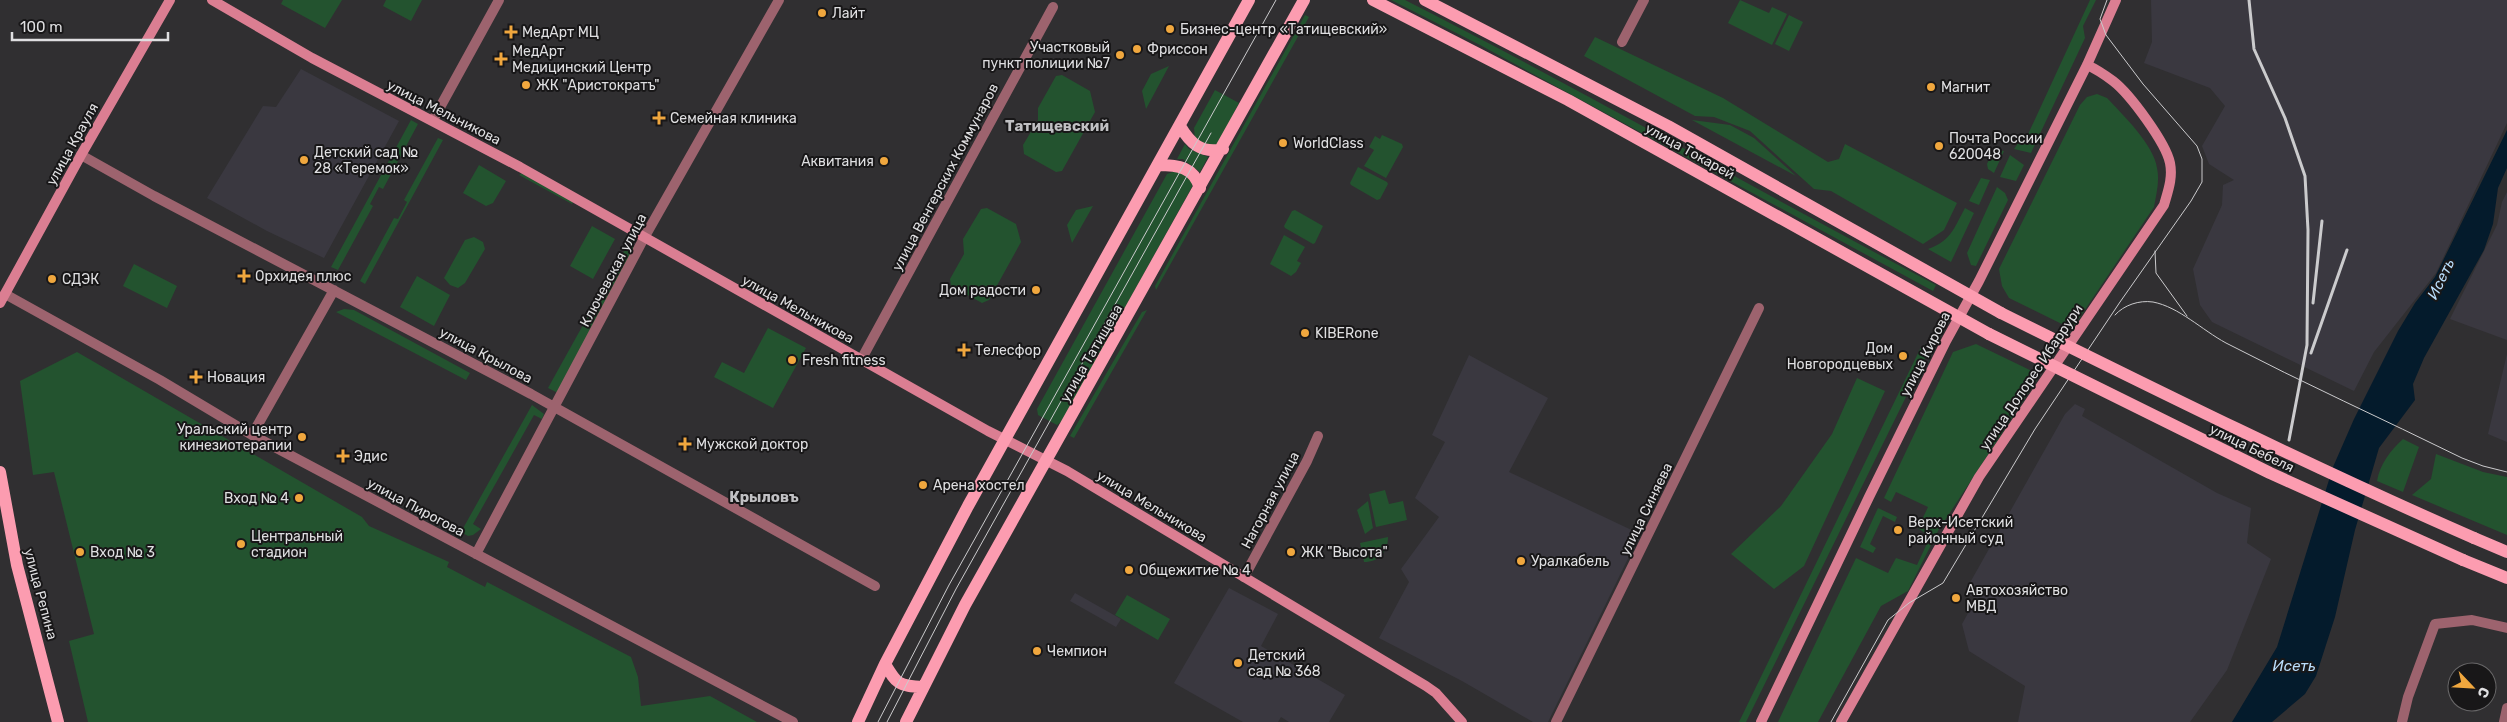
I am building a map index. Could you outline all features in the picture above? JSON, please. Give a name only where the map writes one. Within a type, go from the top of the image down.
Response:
[{"type":"main road","name":"улица Крауля","points":[[2,299],[81,154],[170,0]]},
{"type":"main road","name":"улица Мельникова","points":[[212,0],[312,58],[520,167],[1005,441],[1067,471],[1426,686],[1436,693],[1462,722]]},
{"type":"main road","points":[[858,722],[885,664],[1005,441],[1249,0]]},
{"type":"main road","name":"улица Татищева","points":[[906,722],[965,606],[1223,149],[1304,0]]},
{"type":"main road","name":"улица Токарей","points":[[1373,0],[1568,100],[1989,334]]},
{"type":"main road","name":"улица Токарей","points":[[1425,0],[1668,126],[2001,313]]},
{"type":"main road","name":"улица Кирова","points":[[1761,722],[1869,497],[2087,65],[2116,0]]},
{"type":"main road","name":"улица Долорес Ибаррури","points":[[1841,722],[1979,476],[2164,205],[2170,184],[2170,165],[2166,149],[2119,86],[2087,65]]},
{"type":"main road","points":[[1180,126],[1187,138],[1202,149],[1212,151],[1223,149]]},
{"type":"main road","points":[[1158,166],[1183,167],[1197,178],[1200,188]]},
{"type":"main road","name":"улица Бебеля","points":[[2001,313],[2229,427],[2344,481],[2507,552]]},
{"type":"main road","name":"улица Бебеля","points":[[1989,334],[2270,474],[2462,560],[2507,578]]},
{"type":"main road","name":"улица Репина","points":[[0,472],[17,565],[58,722]]},
{"type":"main road","points":[[885,664],[896,683],[923,688]]},
{"type":"street","points":[[433,120],[499,0]]},
{"type":"street","name":"Ключевская улица","points":[[476,554],[644,238],[779,0]]},
{"type":"street","points":[[1622,42],[1644,0]]},
{"type":"street","name":"улица Венгерских Коммунаров","points":[[861,360],[1053,6]]},
{"type":"street","name":"улица Крылова","points":[[81,154],[154,196],[555,408],[875,586]]},
{"type":"street","points":[[252,435],[334,290]]},
{"type":"street","name":"улица Пирогова","points":[[2,299],[160,380],[252,435],[793,722]]},
{"type":"street","name":"улица Синяева","points":[[1556,722],[1759,308]]},
{"type":"street","name":"Нагорная улица","points":[[1244,577],[1307,461],[1318,436]]},
{"type":"street","points":[[2402,722],[2408,696],[2434,624],[2472,620],[2507,628]]},
{"type":"street","points":[[2504,722],[2507,708]]},
{"type":"shaded area","points":[[2151,0],[2507,0],[2507,123],[2436,273],[2374,352],[2354,391],[2212,322],[2200,305],[2193,269],[2222,205],[2223,185],[2234,180],[2209,164],[2202,146],[2225,106],[2210,88],[2144,63],[2152,42]]},
{"type":"shaded area","name":"Детский сад № 28 «Теремок»","points":[[301,69],[399,121],[324,258],[267,231],[207,198],[263,106],[276,107]]},
{"type":"shaded area","points":[[2507,192],[2507,340],[2450,319],[2497,225],[2502,202]]},
{"type":"shaded area","points":[[2507,354],[2507,442],[2488,434]]},
{"type":"shaded area","name":"Уралкабель","points":[[1469,355],[1548,398],[1509,472],[1640,534],[1548,722],[1533,722],[1462,681],[1379,638],[1409,582],[1401,569],[1439,517],[1415,498],[1445,442],[1432,435]]},
{"type":"shaded area","points":[[2075,404],[2085,409],[2082,416],[2217,493],[2251,508],[2247,543],[2271,559],[2227,670],[2190,722],[2018,722],[2025,686],[1969,651],[1962,624],[1976,599],[1965,592],[2065,414]]},
{"type":"shaded area","name":"Детский сад № 368","points":[[1229,588],[1278,614],[1261,646],[1345,695],[1329,722],[1289,722],[1281,717],[1278,722],[1243,722],[1174,683]]},
{"type":"shaded area","points":[[1075,593],[1121,619],[1116,627],[1070,601]]},
{"type":"green space","points":[[283,0],[342,0],[325,28],[281,4]]},
{"type":"green space","points":[[386,0],[422,0],[411,21],[383,6]]},
{"type":"green space","points":[[1391,0],[1405,0],[1538,70],[1936,285],[1933,291],[1480,45]]},
{"type":"green space","points":[[1740,0],[1769,13],[1772,7],[1787,14],[1772,45],[1728,23]]},
{"type":"green space","points":[[2090,0],[2096,0],[2083,26],[2085,38],[2031,153],[2014,149],[2019,142],[2024,143]]},
{"type":"green space","points":[[1305,15],[1309,17],[1156,290],[1155,286]]},
{"type":"green space","points":[[1789,15],[1803,22],[1789,51],[1775,44]]},
{"type":"green space","points":[[1595,37],[1723,98],[1828,162],[1839,159],[1845,144],[1957,203],[1944,230],[1923,244],[1831,191],[1814,189],[1750,131],[1714,117],[1695,116],[1584,56]]},
{"type":"green space","points":[[1169,66],[1146,109],[1142,91],[1151,74]]},
{"type":"green space","points":[[1062,75],[1090,91],[1095,112],[1062,171],[1056,172],[1024,154],[1023,145],[1038,120],[1038,108],[1056,76]]},
{"type":"green space","points":[[1215,90],[1239,103],[1218,144],[1212,146],[1195,139],[1194,128]]},
{"type":"green space","points":[[2097,94],[2107,98],[2144,140],[2155,159],[2158,173],[2157,188],[2154,207],[2072,329],[2009,298],[2002,286],[1999,269],[2080,105],[2087,97]]},
{"type":"green space","points":[[411,120],[418,124],[383,189],[379,187],[370,204],[373,206],[338,270],[331,267]]},
{"type":"green space","points":[[1692,120],[1730,125],[1754,138],[1796,176]]},
{"type":"green space","points":[[1382,135],[1402,144],[1403,147],[1386,178],[1364,166],[1374,150],[1369,147],[1375,136],[1380,139]]},
{"type":"green space","points":[[438,138],[443,140],[365,284],[360,281],[394,218],[398,219],[407,202],[404,200]]},
{"type":"green space","points":[[1185,144],[1189,149],[1208,157],[1200,172],[1183,159],[1177,159]]},
{"type":"green space","points":[[1998,150],[2004,151],[1994,173],[1988,169],[1987,164],[1992,153]]},
{"type":"green space","points":[[2010,155],[2024,165],[2016,181],[2000,177]]},
{"type":"green space","points":[[479,165],[506,181],[493,203],[486,206],[463,193]]},
{"type":"green space","points":[[1358,167],[1387,182],[1388,184],[1380,199],[1377,200],[1351,185],[1350,183]]},
{"type":"green space","points":[[1178,170],[1192,181],[1192,187],[1062,421],[1057,425],[1038,415],[1037,409],[1167,174]]},
{"type":"green space","points":[[522,173],[574,200],[572,204],[519,175]]},
{"type":"green space","points":[[1981,178],[1990,180],[1979,205],[1969,201]]},
{"type":"green space","points":[[1997,187],[2005,193],[2008,200],[1976,266],[1971,265],[1967,253]]},
{"type":"green space","points":[[1093,206],[1072,243],[1067,225],[1076,210]]},
{"type":"green space","points":[[987,208],[1016,224],[1021,242],[989,300],[982,303],[951,286],[950,279],[964,254],[963,239],[981,209]]},
{"type":"green space","points":[[1965,208],[1974,213],[1951,262],[1928,249],[1947,238],[1955,228]]},
{"type":"green space","points":[[1295,210],[1323,226],[1315,243],[1313,244],[1285,228],[1284,226],[1292,211]]},
{"type":"green space","points":[[592,226],[615,239],[593,279],[570,266]]},
{"type":"green space","points":[[1284,235],[1305,247],[1297,261],[1301,263],[1296,272],[1291,276],[1270,264]]},
{"type":"green space","points":[[474,237],[483,242],[485,249],[465,283],[458,288],[450,285],[444,278],[465,240]]},
{"type":"green space","points":[[628,244],[635,248],[558,393],[548,388]]},
{"type":"green space","points":[[134,264],[177,286],[167,308],[123,286]]},
{"type":"green space","points":[[417,276],[450,295],[434,326],[400,307]]},
{"type":"green space","points":[[344,309],[354,310],[470,373],[466,380],[336,312]]},
{"type":"green space","points":[[1147,310],[1074,438],[1070,436],[1142,312]]},
{"type":"green space","points":[[768,328],[806,348],[773,408],[714,377],[722,362],[744,373]]},
{"type":"green space","points":[[1934,340],[1746,722],[1739,722],[1921,347]]},
{"type":"green space","points":[[1976,344],[2040,375],[1938,531],[1908,591],[1881,606],[1818,722],[1778,722],[1856,558],[1888,573],[1896,558],[1917,565],[1930,537],[1918,528],[1928,507],[1896,492],[1891,502],[1884,498],[1953,352]]},
{"type":"green space","name":"Центральный стадион","points":[[77,352],[362,517],[369,526],[449,562],[447,567],[485,587],[487,582],[631,657],[638,677],[641,706],[710,696],[757,722],[88,722],[69,641],[94,634],[54,472],[33,475],[20,381]]},
{"type":"green space","points":[[1857,378],[1885,391],[1804,566],[1774,589],[1731,554],[1781,506],[1832,434]]},
{"type":"green space","points":[[532,405],[544,414],[542,419],[534,415],[473,524],[481,529],[468,536],[461,532]]},
{"type":"green space","points":[[2403,439],[2419,447],[2403,492],[2377,481],[2380,469],[2386,458]]},
{"type":"green space","points":[[2436,454],[2483,472],[2507,477],[2507,535],[2412,495],[2431,479]]},
{"type":"green space","points":[[1385,490],[1389,504],[1403,501],[1407,520],[1376,527],[1369,494]]},
{"type":"green space","points":[[1368,501],[1373,528],[1365,534],[1357,510]]},
{"type":"green space","points":[[1878,508],[1897,517],[1895,522],[1883,516],[1870,544],[1876,548],[1873,553],[1860,547]]},
{"type":"green space","points":[[1388,537],[1388,542],[1382,555],[1369,562],[1364,562],[1360,543]]},
{"type":"green space","points":[[1127,595],[1170,619],[1158,640],[1115,615]]},
{"type":"water","name":"Исеть","points":[[2507,130],[2507,168],[2498,188],[2493,224],[2484,250],[2424,358],[2413,384],[2415,400],[2379,448],[2355,530],[2335,617],[2316,676],[2305,694],[2272,722],[2232,722],[2277,647],[2333,467],[2354,419],[2398,331],[2415,303],[2435,277]]},
{"type":"tram line","points":[[878,722],[949,585],[1276,0]]},
{"type":"tram line","points":[[1831,722],[1888,620],[1909,603],[1943,583],[2035,429],[2120,302],[2191,201],[2202,182],[2202,159],[2197,146],[2143,84],[2106,35],[2100,19],[2107,0]]},
{"type":"tram line","points":[[887,722],[956,589],[1211,133]]},
{"type":"tram line","points":[[2155,251],[2156,273],[2187,316]]},
{"type":"tram line","points":[[2115,315],[2123,308],[2137,303],[2153,302],[2163,305],[2181,314],[2226,343],[2314,387],[2462,458],[2507,472]]},
{"type":"railway","points":[[2249,0],[2254,49],[2285,118],[2305,176],[2308,230],[2307,345],[2289,440]]},
{"type":"railway","points":[[2313,303],[2322,221]]},
{"type":"railway","points":[[2311,353],[2347,250]]},
{"type":"place","name":"Лайт","points":[[822,13]]},
{"type":"place","name":"Бизнес-центр «Татищевский»","points":[[1170,29]]},
{"type":"place","name":"МедАрт МЦ","points":[[511,32]]},
{"type":"place","name":"Фриссон","points":[[1137,49]]},
{"type":"place","name":"Участковый пункт полиции №7","points":[[1120,55]]},
{"type":"place","name":"МедАрт Медицинский Центр","points":[[501,59]]},
{"type":"place","name":"ЖК \"Аристократъ\"","points":[[526,85]]},
{"type":"place","name":"Магнит","points":[[1931,87]]},
{"type":"place","name":"Семейная клиника","points":[[659,118]]},
{"type":"place","name":"WorldClass","points":[[1283,143]]},
{"type":"place","name":"Почта России 620048","points":[[1939,146]]},
{"type":"place","name":"Детский сад № 28 «Теремок»","points":[[304,160]]},
{"type":"place","name":"Аквитания","points":[[884,161]]},
{"type":"place","name":"Орхидея плюс","points":[[244,276]]},
{"type":"place","name":"СДЭК","points":[[52,279]]},
{"type":"place","name":"Дом радости","points":[[1036,290]]},
{"type":"place","name":"KIBERone","points":[[1305,333]]},
{"type":"place","name":"Телесфор","points":[[964,350]]},
{"type":"place","name":"Дом Новгородцевых","points":[[1903,356]]},
{"type":"place","name":"Fresh fitness","points":[[792,360]]},
{"type":"place","name":"Новация","points":[[196,377]]},
{"type":"place","name":"Уральский центр кинезиотерапии","points":[[302,437]]},
{"type":"place","name":"Мужской доктор","points":[[685,444]]},
{"type":"place","name":"Эдис","points":[[343,456]]},
{"type":"place","name":"Арена хостел","points":[[923,485]]},
{"type":"place","name":"Вход № 4","points":[[299,498]]},
{"type":"place","name":"Верх-Исетский районный суд","points":[[1898,530]]},
{"type":"place","name":"Центральный стадион","points":[[241,544]]},
{"type":"place","name":"Вход № 3","points":[[80,552]]},
{"type":"place","name":"ЖК \"Высота\"","points":[[1291,552]]},
{"type":"place","name":"Уралкабель","points":[[1521,561]]},
{"type":"place","name":"Общежитие № 4","points":[[1129,570]]},
{"type":"place","name":"Автохозяйство МВД","points":[[1956,598]]},
{"type":"place","name":"Чемпион","points":[[1037,651]]},
{"type":"place","name":"Детский сад № 368","points":[[1238,663]]},
{"type":"district","name":"Татищевский","points":[[1057,126]]},
{"type":"district","name":"Крыловъ","points":[[764,497]]}]
